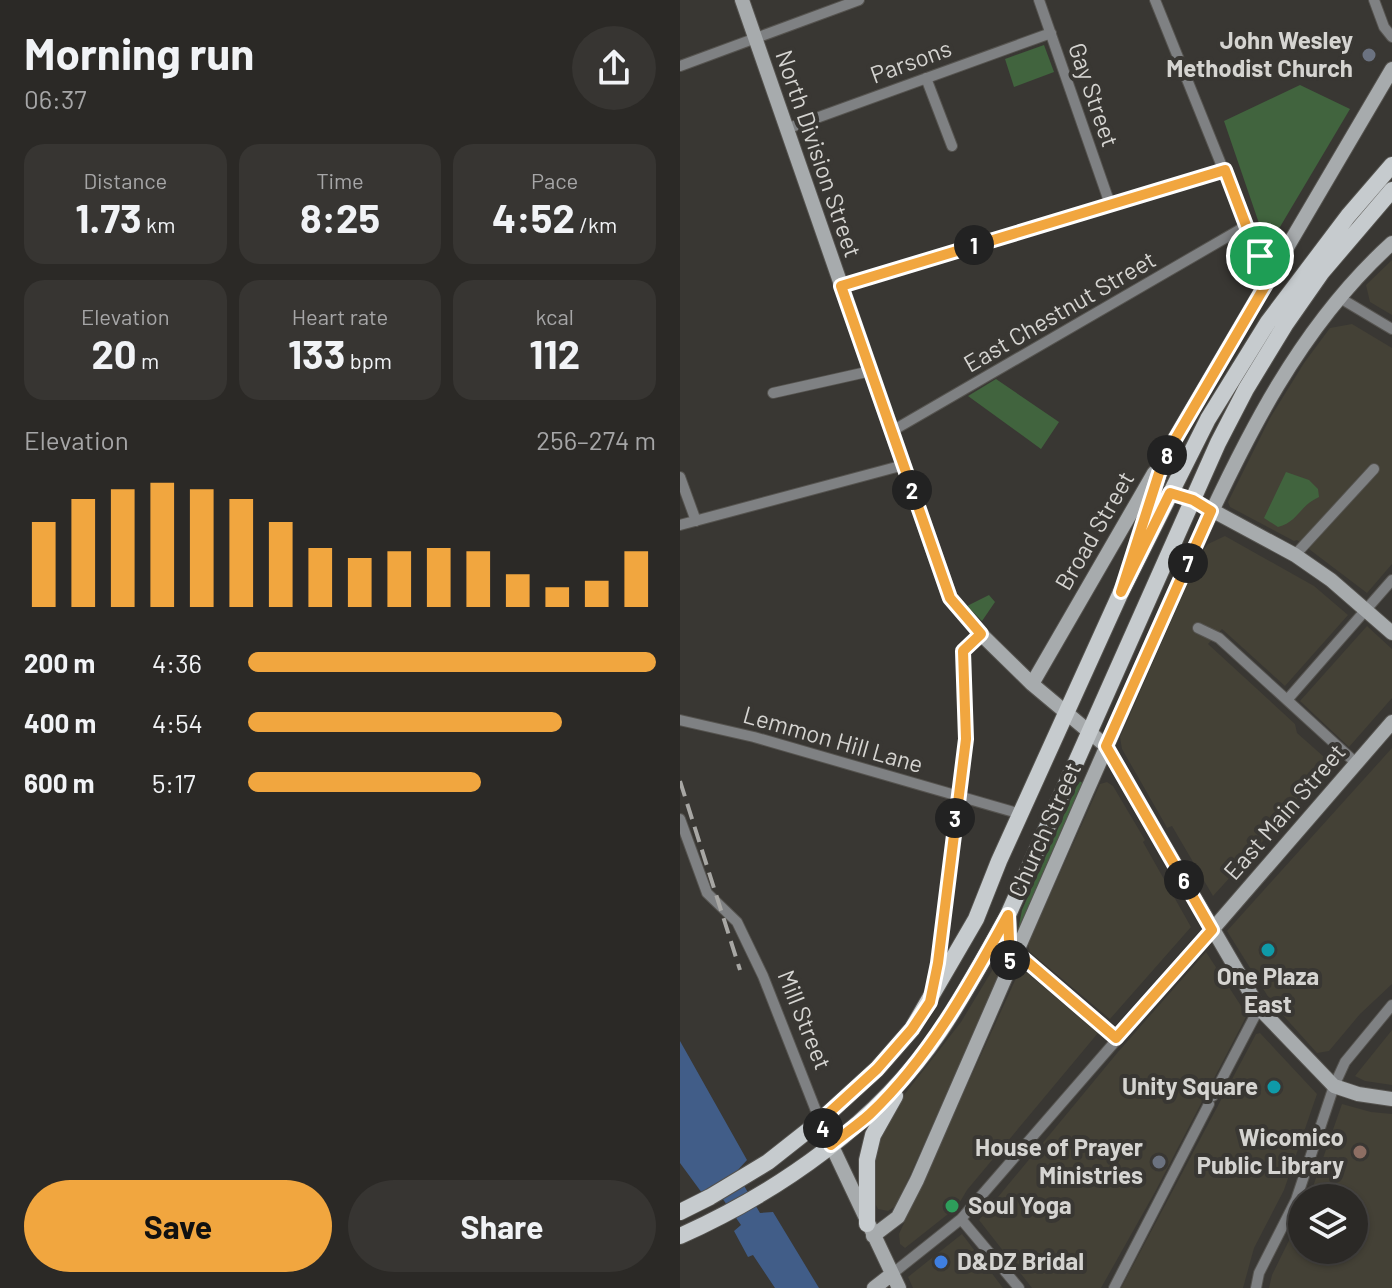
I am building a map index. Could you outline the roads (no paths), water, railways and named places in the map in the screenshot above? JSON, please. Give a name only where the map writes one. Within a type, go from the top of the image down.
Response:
[{"type":"main road","points":[[680,1212],[768,1162],[820,1121],[877,1069],[912,1029],[976,919],[1121,592],[1208,419],[1268,322],[1348,216],[1392,165]]},
{"type":"main road","points":[[680,1236],[720,1218],[773,1187],[831,1145],[869,1114],[939,1033],[974,978],[1008,915],[1218,443],[1246,389],[1322,272],[1392,190]]},
{"type":"main road","points":[[1121,592],[1170,448]]},
{"type":"main road","points":[[1008,915],[1013,960]]},
{"type":"main road","points":[[870,1230],[867,1160],[873,1135],[904,1077]]},
{"type":"street","name":"North Division Street","points":[[742,0],[950,598],[981,634],[1032,684],[1106,746],[1259,1008],[1334,1086]]},
{"type":"street","points":[[680,66],[859,0]]},
{"type":"street","name":"Gay Street","points":[[1039,0],[1110,204]]},
{"type":"street","points":[[1155,0],[1246,226],[1272,274]]},
{"type":"street","points":[[1374,0],[1384,27],[1392,37]]},
{"type":"street","name":"Parsons","points":[[786,129],[1051,33]]},
{"type":"street","name":"Broad Street","points":[[1032,684],[1392,69]]},
{"type":"street","points":[[926,78],[952,146]]},
{"type":"street","points":[[841,286],[1225,170]]},
{"type":"street","name":"East Chestnut Street","points":[[892,431],[1246,226]]},
{"type":"street","name":"Church Street","points":[[870,1230],[901,1213],[1235,461],[1274,390],[1315,329],[1392,243]]},
{"type":"street","points":[[1340,298],[1392,329]]},
{"type":"street","points":[[773,393],[871,371]]},
{"type":"street","points":[[680,525],[904,465]]},
{"type":"street","points":[[1295,555],[1374,469]]},
{"type":"street","points":[[680,477],[696,521]]},
{"type":"street","points":[[1170,493],[1193,500],[1295,555],[1331,580],[1392,633]]},
{"type":"street","points":[[1287,700],[1392,580]]},
{"type":"street","points":[[1198,628],[1219,638],[1356,763]]},
{"type":"street","points":[[930,1002],[938,963],[966,739],[963,651],[981,634]]},
{"type":"street","name":"Lemmon Hill Lane","points":[[680,720],[754,737],[1021,814]]},
{"type":"street","name":"East Main Street","points":[[1212,930],[1392,722]]},
{"type":"street","name":"Mill Street","points":[[680,819],[707,893],[737,922],[763,976],[820,1121],[896,1281]]},
{"type":"street","points":[[874,1288],[896,1281],[961,1219],[1212,930]]},
{"type":"street","points":[[1013,960],[1116,1038]]},
{"type":"street","points":[[1256,1288],[1259,1273],[1296,1200],[1345,1062],[1392,1005]]},
{"type":"street","points":[[1114,1288],[1259,1008]]},
{"type":"street","points":[[1334,1086],[1358,1094],[1392,1099]]},
{"type":"street","points":[[961,1219],[1019,1288]]},
{"type":"water","points":[[680,1041],[747,1160],[736,1172],[760,1213],[773,1212],[819,1288],[775,1288],[753,1255],[748,1257],[734,1231],[741,1225],[713,1185],[702,1193],[680,1163]]},
{"type":"railway","points":[[680,781],[740,970]]},
{"type":"place","name":"John Wesley Methodist Church","points":[[1369,55]]},
{"type":"place","name":"One Plaza East","points":[[1268,950]]},
{"type":"place","name":"Unity Square","points":[[1274,1087]]},
{"type":"place","name":"Wicomico Public Library","points":[[1360,1152]]},
{"type":"place","name":"House of Prayer Ministries","points":[[1159,1162]]},
{"type":"place","name":"Soul Yoga","points":[[952,1206]]},
{"type":"place","name":"D&DZ Bridal","points":[[941,1262]]}]
